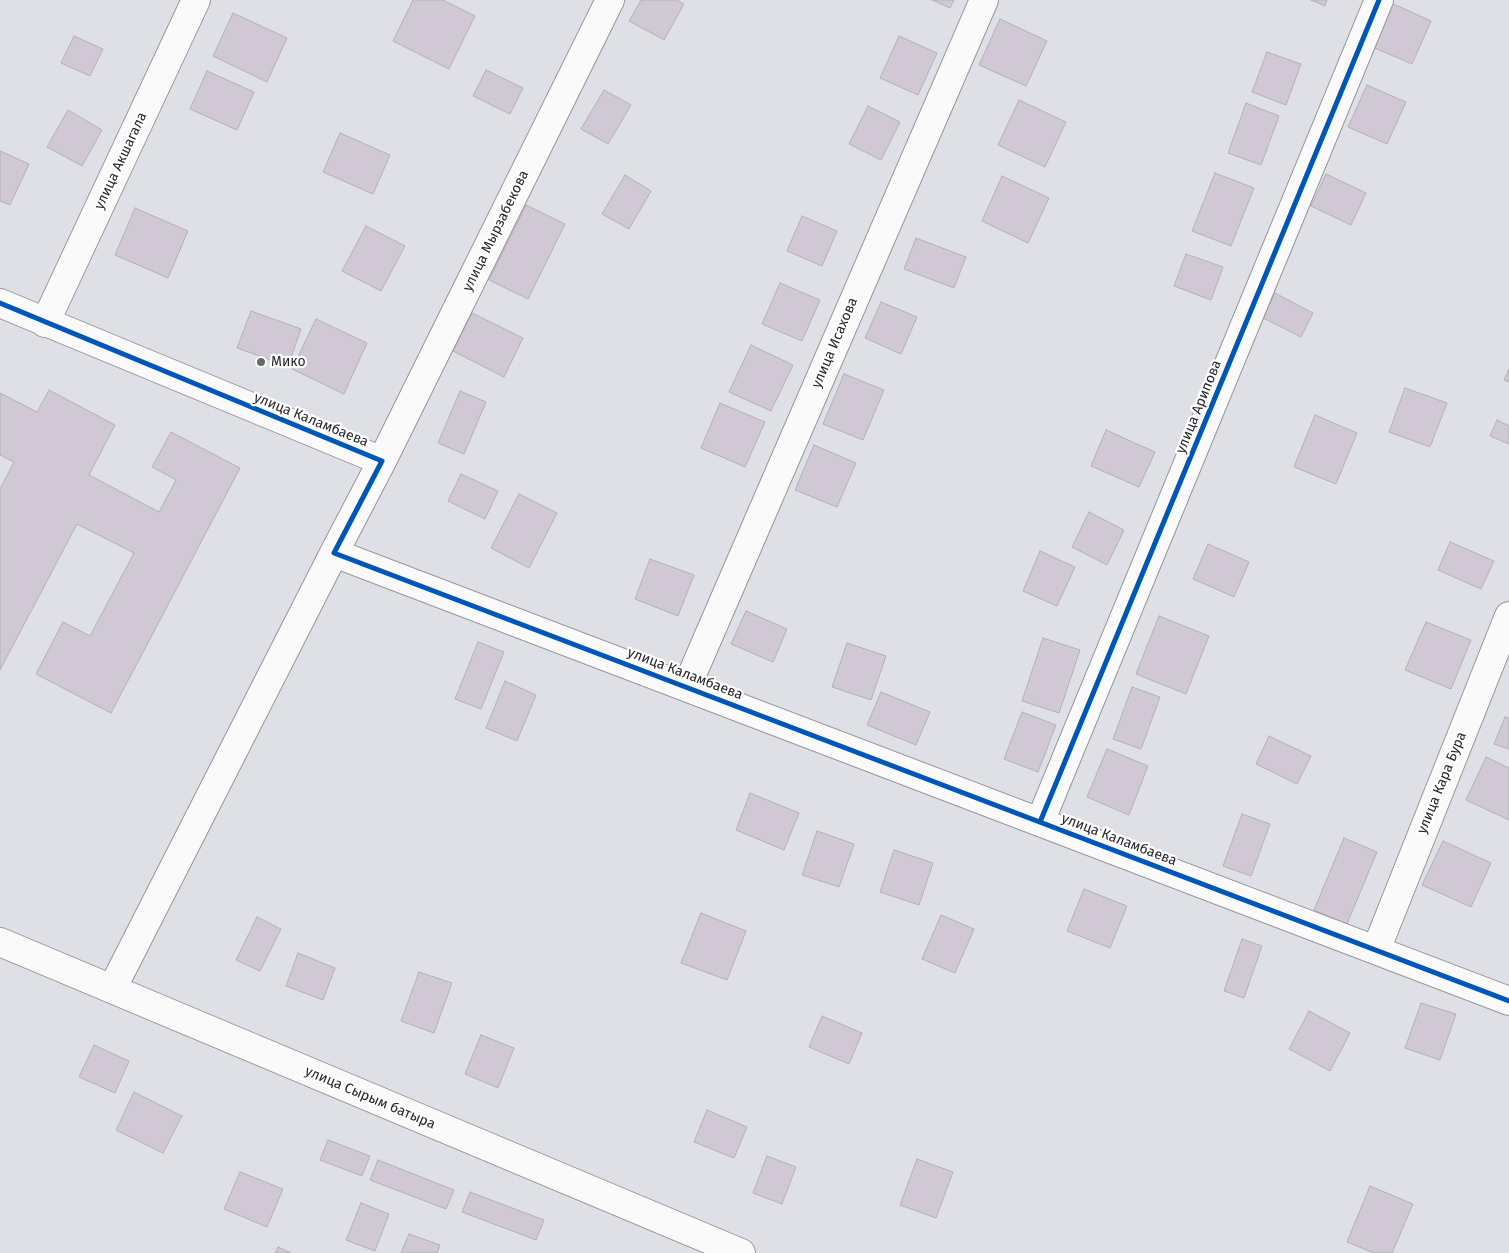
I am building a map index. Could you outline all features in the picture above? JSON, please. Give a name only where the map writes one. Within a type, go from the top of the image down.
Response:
[{"type":"street","name":"улица Акшагала","points":[[46,323],[196,0]]},
{"type":"street","name":"улица Мырзабекова","points":[[382,461],[610,0]]},
{"type":"street","name":"улица Исахова","points":[[687,686],[984,0]]},
{"type":"street","name":"улица Арипова","points":[[1040,822],[1379,0]]},
{"type":"street","name":"улица Каламбаева","points":[[0,304],[382,461],[334,553],[1509,1001]]},
{"type":"street","points":[[112,989],[334,553]]},
{"type":"street","name":"улица Кара Бура","points":[[1376,950],[1509,616]]},
{"type":"street","name":"улица Сырым батыра","points":[[0,942],[741,1253]]},
{"type":"building","points":[[413,0],[443,0],[475,16],[449,69],[393,41]]},
{"type":"building","points":[[641,0],[677,0],[684,4],[664,40],[629,21]]},
{"type":"building","points":[[932,0],[954,0],[950,8]]},
{"type":"building","points":[[1311,0],[1327,0],[1325,6]]},
{"type":"building","points":[[1389,2],[1431,21],[1412,64],[1370,46]]},
{"type":"building","points":[[233,13],[287,38],[267,82],[213,56]]},
{"type":"building","points":[[1000,19],[1047,41],[1026,86],[979,65]]},
{"type":"building","points":[[74,36],[103,49],[90,76],[61,63]]},
{"type":"building","points":[[899,36],[937,53],[918,95],[880,78]]},
{"type":"building","points":[[1267,52],[1301,64],[1286,105],[1252,92]]},
{"type":"building","points":[[486,70],[523,88],[510,114],[473,96]]},
{"type":"building","points":[[207,71],[254,92],[237,130],[190,109]]},
{"type":"building","points":[[1367,85],[1406,102],[1387,144],[1348,127]]},
{"type":"building","points":[[604,90],[631,105],[608,144],[581,129]]},
{"type":"building","points":[[1019,100],[1066,122],[1045,167],[998,145]]},
{"type":"building","points":[[1246,103],[1279,116],[1261,165],[1228,153]]},
{"type":"building","points":[[868,106],[900,122],[881,160],[849,144]]},
{"type":"building","points":[[68,110],[102,130],[82,166],[47,147]]},
{"type":"building","points":[[340,133],[390,155],[373,194],[323,172]]},
{"type":"building","points":[[0,151],[29,164],[10,205],[0,201]]},
{"type":"building","points":[[1215,173],[1254,188],[1231,246],[1192,231]]},
{"type":"building","points":[[1326,174],[1366,193],[1351,225],[1311,206]]},
{"type":"building","points":[[625,175],[651,191],[629,229],[602,214]]},
{"type":"building","points":[[1002,176],[1049,198],[1028,243],[982,221]]},
{"type":"building","points":[[526,205],[565,224],[528,299],[489,280]]},
{"type":"building","points":[[135,208],[188,231],[168,278],[115,255]]},
{"type":"building","points":[[802,216],[837,231],[822,266],[787,251]]},
{"type":"building","points":[[366,226],[405,246],[381,291],[342,271]]},
{"type":"building","points":[[916,238],[966,257],[954,288],[904,269]]},
{"type":"building","points":[[1186,254],[1223,267],[1211,300],[1174,286]]},
{"type":"building","points":[[780,283],[820,300],[802,341],[762,324]]},
{"type":"building","points":[[1275,293],[1313,313],[1301,337],[1263,318]]},
{"type":"building","points":[[881,302],[917,317],[901,354],[865,338]]},
{"type":"building","points":[[251,311],[301,329],[288,366],[237,348]]},
{"type":"building","points":[[472,313],[523,338],[504,377],[453,351]]},
{"type":"building","points":[[316,319],[367,343],[344,394],[292,369]]},
{"type":"building","points":[[751,345],[793,365],[771,411],[729,392]]},
{"type":"building","points":[[1509,369],[1509,382],[1504,380]]},
{"type":"building","points":[[844,374],[884,390],[863,440],[823,424]]},
{"type":"building","points":[[1405,388],[1447,403],[1430,447],[1389,432]]},
{"type":"building","points":[[49,390],[115,425],[89,475],[159,512],[176,480],[152,467],[171,432],[240,468],[111,713],[36,674],[63,622],[90,636],[134,553],[77,524],[0,670],[0,489],[14,462],[0,455],[0,393],[37,412]]},
{"type":"building","points":[[460,391],[486,402],[464,454],[438,443]]},
{"type":"building","points":[[720,403],[765,422],[745,467],[701,448]]},
{"type":"building","points":[[1315,415],[1357,433],[1336,484],[1294,467]]},
{"type":"building","points":[[1497,420],[1509,426],[1509,444],[1490,436]]},
{"type":"building","points":[[1106,430],[1155,452],[1139,487],[1091,466]]},
{"type":"building","points":[[814,445],[856,463],[837,507],[795,490]]},
{"type":"building","points":[[461,474],[498,491],[485,519],[448,501]]},
{"type":"building","points":[[519,494],[557,513],[529,568],[491,548]]},
{"type":"building","points":[[1089,512],[1124,530],[1107,565],[1072,547]]},
{"type":"building","points":[[1450,542],[1494,561],[1481,589],[1438,570]]},
{"type":"building","points":[[1208,544],[1249,562],[1234,597],[1193,579]]},
{"type":"building","points":[[1040,551],[1075,567],[1057,606],[1023,591]]},
{"type":"building","points":[[650,559],[694,575],[678,616],[635,599]]},
{"type":"building","points":[[746,611],[787,629],[773,662],[731,644]]},
{"type":"building","points":[[1159,616],[1209,636],[1186,694],[1136,674]]},
{"type":"building","points":[[1426,622],[1471,640],[1451,689],[1405,670]]},
{"type":"building","points":[[1043,638],[1080,650],[1059,713],[1022,701]]},
{"type":"building","points":[[478,642],[504,652],[481,709],[455,699]]},
{"type":"building","points":[[847,643],[886,656],[871,700],[832,687]]},
{"type":"building","points":[[505,681],[536,695],[517,741],[486,728]]},
{"type":"building","points":[[1132,687],[1160,697],[1141,749],[1113,739]]},
{"type":"building","points":[[881,692],[930,712],[916,745],[867,725]]},
{"type":"building","points":[[1022,712],[1056,725],[1038,772],[1004,759]]},
{"type":"building","points":[[1505,717],[1509,718],[1509,749],[1494,744]]},
{"type":"building","points":[[1269,736],[1311,756],[1297,784],[1256,764]]},
{"type":"building","points":[[1107,749],[1148,766],[1129,815],[1087,797]]},
{"type":"building","points":[[1486,757],[1509,768],[1509,820],[1466,800]]},
{"type":"building","points":[[750,793],[799,813],[784,850],[736,830]]},
{"type":"building","points":[[1242,814],[1270,824],[1251,876],[1223,866]]},
{"type":"building","points":[[817,831],[854,844],[839,887],[802,875]]},
{"type":"building","points":[[1344,838],[1377,852],[1347,924],[1314,910]]},
{"type":"building","points":[[1443,841],[1491,863],[1471,907],[1422,885]]},
{"type":"building","points":[[894,850],[933,863],[919,905],[880,892]]},
{"type":"building","points":[[1084,889],[1127,906],[1110,948],[1067,931]]},
{"type":"building","points":[[701,913],[746,931],[727,980],[681,963]]},
{"type":"building","points":[[941,915],[974,929],[955,973],[922,959]]},
{"type":"building","points":[[257,917],[281,929],[260,971],[236,960]]},
{"type":"building","points":[[1242,939],[1262,946],[1244,998],[1224,991]]},
{"type":"building","points":[[298,953],[335,968],[323,1000],[286,986]]},
{"type":"building","points":[[419,972],[452,983],[434,1033],[401,1021]]},
{"type":"building","points":[[1421,1003],[1456,1014],[1440,1060],[1405,1048]]},
{"type":"building","points":[[1309,1011],[1350,1033],[1330,1071],[1289,1049]]},
{"type":"building","points":[[822,1016],[862,1033],[849,1064],[809,1047]]},
{"type":"building","points":[[481,1035],[514,1048],[498,1088],[465,1074]]},
{"type":"building","points":[[94,1045],[129,1061],[115,1093],[79,1077]]},
{"type":"building","points":[[134,1092],[182,1116],[163,1153],[116,1130]]},
{"type":"building","points":[[707,1110],[747,1127],[734,1158],[694,1142]]},
{"type":"building","points":[[328,1140],[370,1156],[362,1176],[320,1160]]},
{"type":"building","points":[[767,1156],[796,1167],[782,1204],[753,1193]]},
{"type":"building","points":[[917,1159],[953,1172],[936,1218],[900,1205]]},
{"type":"building","points":[[378,1160],[454,1190],[446,1209],[370,1180]]},
{"type":"building","points":[[240,1172],[283,1189],[267,1227],[224,1209]]},
{"type":"building","points":[[1370,1186],[1413,1204],[1392,1253],[1374,1253],[1347,1242]]},
{"type":"building","points":[[470,1192],[544,1220],[536,1240],[462,1212]]},
{"type":"building","points":[[361,1203],[389,1214],[375,1251],[346,1240]]},
{"type":"building","points":[[409,1234],[440,1245],[437,1253],[401,1253]]},
{"type":"building","points":[[278,1247],[291,1253],[275,1253]]},
{"type":"cycle path","points":[[1040,822],[1379,0]]},
{"type":"cycle path","points":[[0,303],[382,461],[334,553],[1509,1001]]},
{"type":"place","name":"Мико","points":[[261,362]]}]
